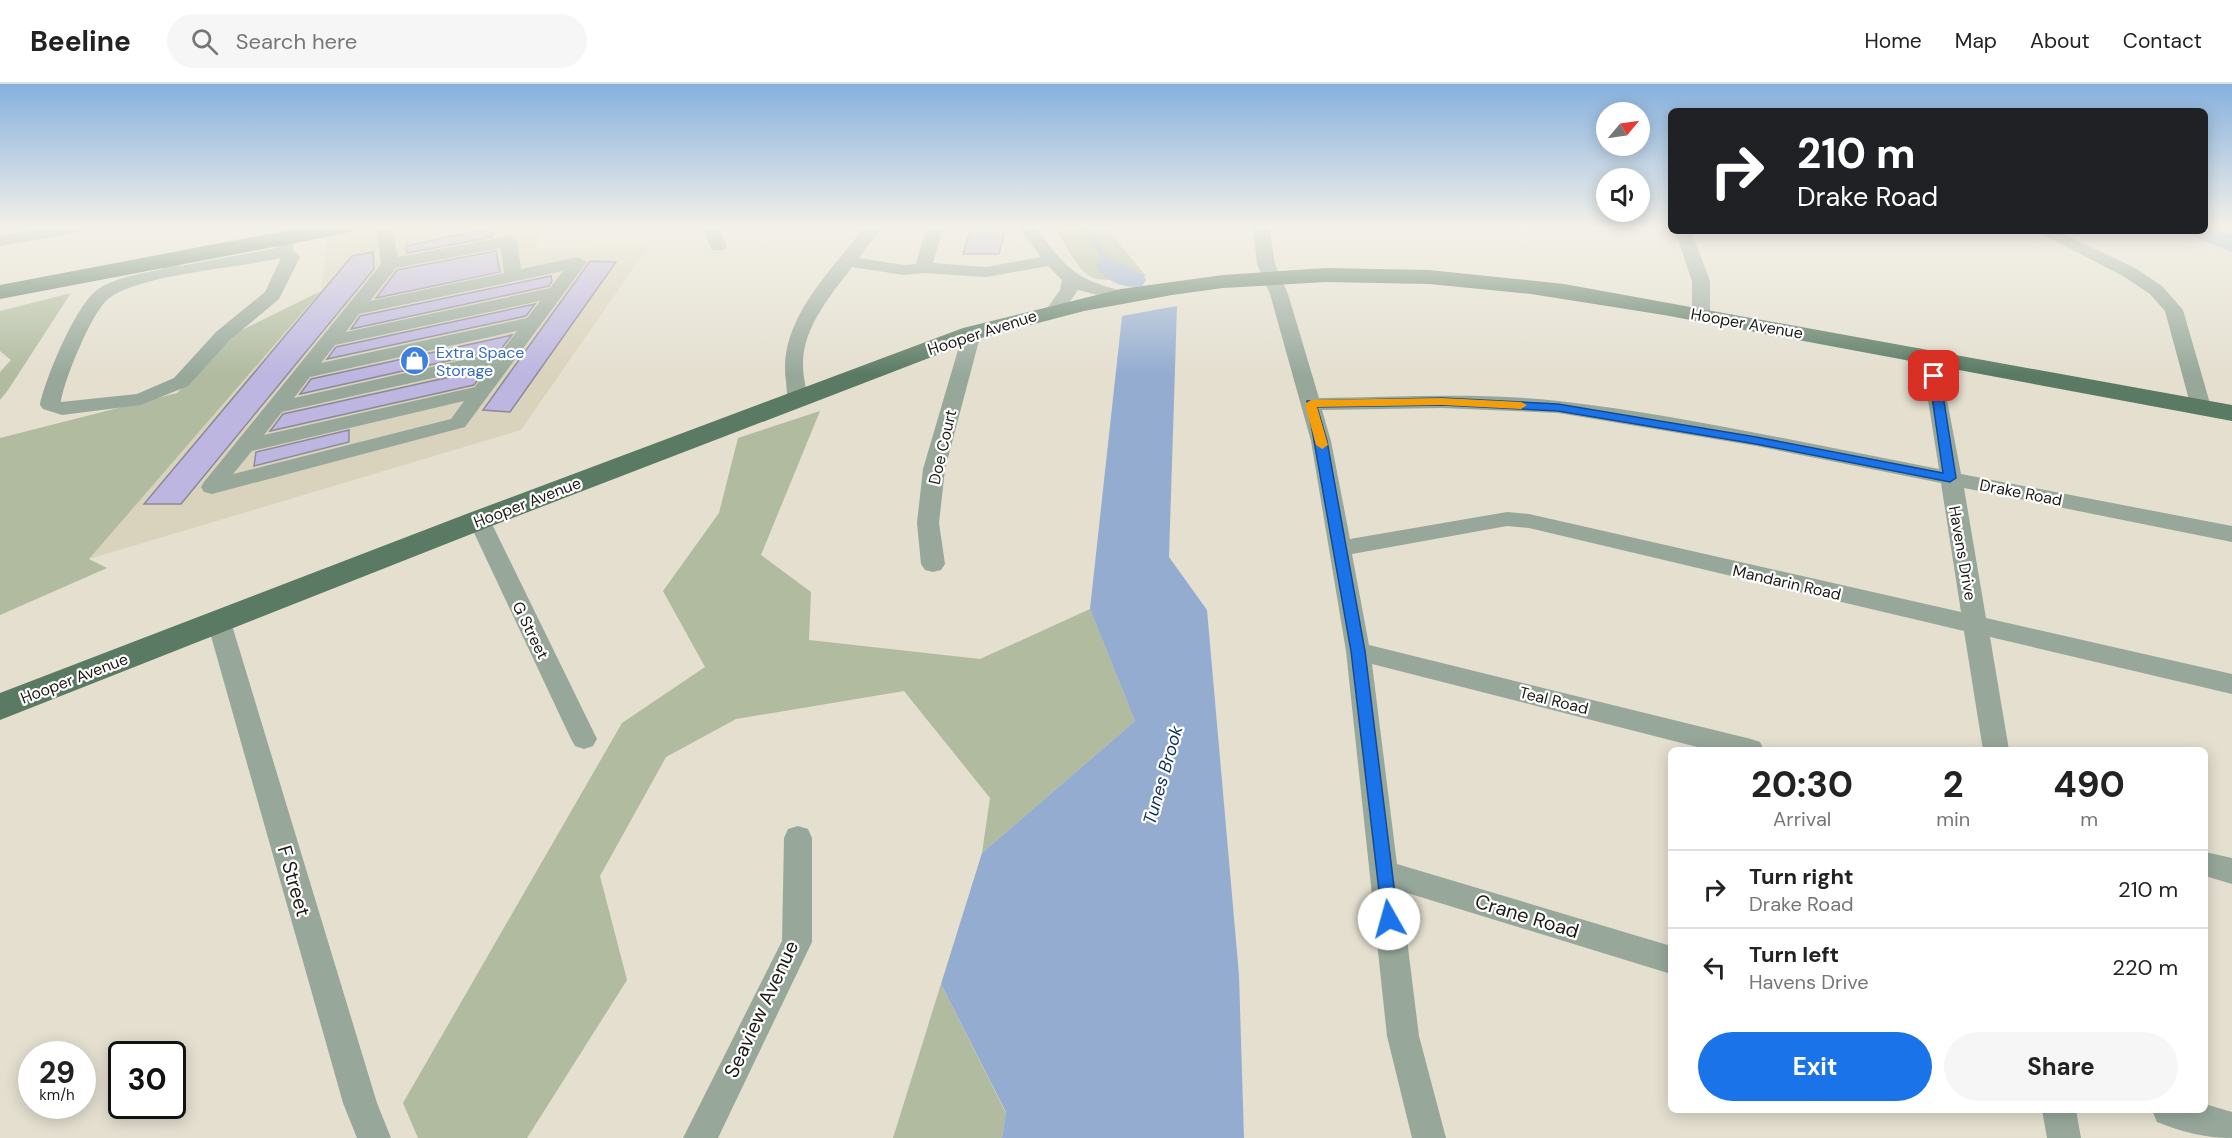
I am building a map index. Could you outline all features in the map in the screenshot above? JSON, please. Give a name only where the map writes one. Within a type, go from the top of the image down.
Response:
[{"type":"main road","points":[[0,292],[104,276]]},
{"type":"main road","name":"Hooper Avenue","points":[[0,707],[479,520],[972,333],[1055,310],[1121,296],[1202,284],[1271,279],[1384,277],[1529,287],[1931,356],[2232,414]]},
{"type":"street","points":[[146,276],[99,297],[57,375],[50,405],[62,409],[141,399],[181,382],[223,336],[273,295],[282,276]]},
{"type":"street","points":[[380,276],[212,487],[458,423],[567,276]]},
{"type":"street","points":[[354,310],[512,276]]},
{"type":"street","points":[[798,399],[793,365],[799,336],[812,308],[836,276]]},
{"type":"street","points":[[1065,276],[1070,282],[1095,291],[1121,296]]},
{"type":"street","points":[[1699,276],[1701,315]]},
{"type":"street","points":[[2135,276],[2156,290],[2174,310],[2201,407]]},
{"type":"street","points":[[1271,279],[1280,294],[1321,441],[1341,548],[1358,651],[1403,1036],[1429,1138]]},
{"type":"street","points":[[1055,310],[1069,290],[1070,282]]},
{"type":"street","points":[[329,341],[555,292]]},
{"type":"street","points":[[303,373],[533,322]]},
{"type":"street","name":"Doe Court","points":[[933,564],[928,523],[934,469],[972,333]]},
{"type":"street","points":[[275,408],[509,355]]},
{"type":"street","name":"Havens Drive","points":[[1931,356],[1995,747]]},
{"type":"street","points":[[245,446],[482,391]]},
{"type":"street","name":"Drake Road","points":[[1311,404],[1442,402],[1558,407],[1756,440],[2232,534]]},
{"type":"street","points":[[361,419],[362,448]]},
{"type":"street","name":"Mandarin Road","points":[[1341,548],[1507,519],[1528,521],[2232,684]]},
{"type":"street","name":"G Street","points":[[479,520],[584,739]]},
{"type":"street","name":"F Street","points":[[219,622],[357,1092],[374,1138]]},
{"type":"street","name":"Teal Road","points":[[1358,651],[1739,747]]},
{"type":"street","name":"Seaview Avenue","points":[[700,1138],[797,942],[798,838]]},
{"type":"street","points":[[2208,865],[2232,871]]},
{"type":"street","name":"Crane Road","points":[[1384,873],[1668,959]]},
{"type":"street","points":[[2060,1113],[2064,1138]]},
{"type":"street","points":[[2179,1113],[2232,1129]]},
{"type":"shaded area","name":"Extra Space Storage","points":[[323,276],[628,276],[521,430],[89,559],[321,291]]},
{"type":"green space","points":[[1091,276],[1145,276],[1109,280]]},
{"type":"green space","points":[[321,291],[89,559],[107,568],[0,615],[0,438],[177,393],[238,332]]},
{"type":"green space","points":[[71,293],[0,400],[0,372],[11,360],[0,351],[0,311]]},
{"type":"green space","points":[[820,411],[761,555],[811,592],[809,640],[980,659],[1090,609],[1135,721],[982,853],[990,798],[904,691],[736,719],[666,757],[600,876],[627,980],[527,1138],[418,1138],[403,1103],[622,723],[705,667],[663,591],[719,513],[738,438]]},
{"type":"green space","points":[[941,984],[1006,1113],[1002,1138],[893,1138]]},
{"type":"water","points":[[1177,306],[1169,557],[1207,610],[1239,975],[1244,1138],[1002,1138],[1006,1112],[941,984],[982,853],[1135,721],[1090,609],[1122,316]]},
{"type":"building","points":[[335,276],[368,276],[181,504],[144,504]]},
{"type":"building","points":[[392,276],[480,276],[376,298]]},
{"type":"building","points":[[550,276],[552,281],[549,286],[351,329],[360,316]]},
{"type":"building","points":[[579,276],[606,276],[510,412],[483,410]]},
{"type":"building","points":[[535,304],[526,316],[327,359],[336,347]]},
{"type":"building","points":[[512,335],[501,349],[300,394],[311,379]]},
{"type":"building","points":[[486,369],[474,385],[270,431],[283,414]]},
{"type":"building","points":[[349,430],[349,442],[254,466],[256,452]]},
{"type":"waterway","name":"Tunes Brook","points":[[1126,276],[1132,280]]},
{"type":"slow traffic","points":[[1322,445],[1311,404],[1442,402],[1521,405]]},
{"type":"place","name":"Extra Space Storage","points":[[415,361]]},
{"type":"route","points":[[1389,919],[1358,651],[1321,441],[1311,404],[1442,402],[1558,407],[1756,440],[1950,478],[1934,376]]}]
